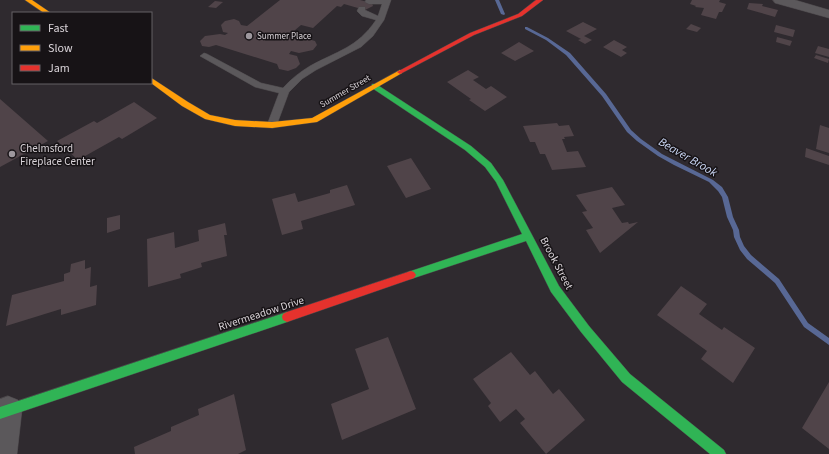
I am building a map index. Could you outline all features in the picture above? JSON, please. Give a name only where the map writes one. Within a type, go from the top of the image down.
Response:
[{"type":"street","points":[[28,0],[46,12]]},
{"type":"street","name":"Summer Street","points":[[152,81],[185,104],[208,117],[235,122],[272,125],[314,120],[441,48],[520,15],[540,0]]},
{"type":"street","points":[[780,0],[829,14]]},
{"type":"street","name":"Brook Street","points":[[374,86],[468,148],[488,165],[499,180],[555,289],[585,329],[626,378],[720,454]]},
{"type":"street","name":"Rivermeadow Drive","points":[[4,412],[529,236]]},
{"type":"street","points":[[2,454],[4,412]]},
{"type":"lane","points":[[272,125],[285,91],[300,76],[354,48],[371,35],[385,12],[387,1],[369,2]]},
{"type":"lane","points":[[362,9],[365,14],[380,19]]},
{"type":"lane","points":[[204,56],[258,85],[285,91]]},
{"type":"building","name":"Summer Place","points":[[280,0],[360,0],[372,3],[373,6],[365,10],[344,4],[341,7],[337,6],[313,28],[301,25],[287,37],[301,41],[308,39],[315,41],[317,45],[313,50],[299,53],[291,51],[289,54],[297,56],[300,64],[296,68],[288,71],[279,69],[277,64],[216,45],[209,47],[202,46],[200,41],[205,36],[220,34],[225,35],[228,33],[223,32],[221,25],[225,21],[234,19],[239,21],[241,25],[247,26]]},
{"type":"building","points":[[692,0],[720,0],[719,2],[726,4],[722,12],[719,12],[716,19],[701,15],[704,8],[695,7],[696,6],[690,4]]},
{"type":"building","points":[[215,1],[223,2],[216,8],[208,7]]},
{"type":"building","points":[[749,3],[763,4],[762,6],[778,10],[775,17],[747,9]]},
{"type":"building","points":[[583,22],[597,29],[584,36],[592,40],[585,44],[578,40],[581,39],[566,31]]},
{"type":"building","points":[[691,24],[701,28],[697,32],[686,29]]},
{"type":"building","points":[[776,25],[795,30],[793,37],[774,32]]},
{"type":"building","points":[[777,37],[792,41],[790,46],[776,42]]},
{"type":"building","points":[[614,40],[627,47],[622,50],[627,53],[621,57],[603,47]]},
{"type":"building","points":[[519,42],[534,51],[515,61],[501,53]]},
{"type":"building","points":[[818,46],[829,49],[829,57],[815,53]]},
{"type":"building","points":[[816,55],[829,59],[828,63],[814,58]]},
{"type":"building","points":[[468,70],[479,77],[473,80],[486,89],[491,86],[507,97],[485,111],[447,82]]},
{"type":"building","name":"Chelmsford Fireplace Center","points":[[0,99],[48,141],[0,167]]},
{"type":"building","points":[[134,102],[157,118],[122,139],[119,137],[78,160],[57,141],[94,121],[97,123]]},
{"type":"building","points":[[557,123],[559,126],[569,125],[574,136],[564,137],[565,139],[562,139],[567,152],[578,151],[586,167],[552,170],[545,154],[540,154],[535,142],[530,142],[523,126]]},
{"type":"building","points":[[820,125],[829,128],[829,153],[816,149]]},
{"type":"building","points":[[806,148],[829,156],[829,165],[805,157]]},
{"type":"building","points":[[411,158],[431,189],[406,198],[387,166]]},
{"type":"building","points":[[347,185],[355,205],[301,221],[303,229],[282,235],[272,199],[295,193],[298,202],[330,193],[330,190]]},
{"type":"building","points":[[612,187],[625,205],[612,208],[622,223],[628,222],[629,224],[638,222],[600,253],[586,230],[593,228],[582,212],[587,211],[576,195]]},
{"type":"building","points":[[120,215],[120,229],[107,233],[107,218]]},
{"type":"building","points":[[225,223],[227,235],[224,235],[227,256],[201,263],[202,267],[180,274],[181,278],[148,287],[147,239],[174,232],[175,248],[199,241],[198,230]]},
{"type":"building","points":[[85,260],[85,269],[91,267],[90,287],[97,285],[96,305],[61,315],[61,309],[6,326],[12,295],[64,281],[64,274],[70,272],[71,264]]},
{"type":"building","points":[[681,286],[707,304],[699,314],[722,330],[724,327],[755,348],[733,383],[701,359],[707,351],[657,315]]},
{"type":"building","points":[[388,337],[416,409],[342,440],[331,404],[369,389],[355,349]]},
{"type":"building","points":[[511,352],[530,375],[535,371],[553,394],[559,389],[585,420],[546,454],[520,423],[525,419],[516,409],[500,422],[488,406],[491,403],[473,379]]},
{"type":"building","points":[[829,382],[829,449],[802,428]]},
{"type":"building","points":[[234,394],[246,450],[238,454],[135,454],[134,447],[171,431],[171,427],[199,415],[198,409]]},
{"type":"waterway","name":"Beaver Brook","points":[[497,0],[503,14]]},
{"type":"waterway","name":"Beaver Brook","points":[[526,28],[547,39],[568,54],[604,95],[629,131],[639,140],[660,155],[711,181],[720,189],[725,197],[730,217],[742,248],[749,257],[777,281],[806,325],[829,342]]},
{"type":"traffic: fast","points":[[374,86],[468,148],[488,165],[499,180],[555,289],[585,329],[626,378],[720,454]]},
{"type":"traffic: fast","points":[[411,275],[529,236]]},
{"type":"traffic: fast","points":[[0,413],[287,317]]},
{"type":"traffic: slow","points":[[28,0],[46,12]]},
{"type":"traffic: slow","points":[[152,81],[185,104],[208,117],[235,123],[272,125],[314,120],[400,72]]},
{"type":"traffic: jam","points":[[400,72],[472,34],[520,15],[540,0]]},
{"type":"traffic: jam","points":[[287,317],[411,275]]},
{"type":"place","name":"Summer Place","points":[[249,36]]},
{"type":"place","name":"Chelmsford Fireplace Center","points":[[12,154]]}]
